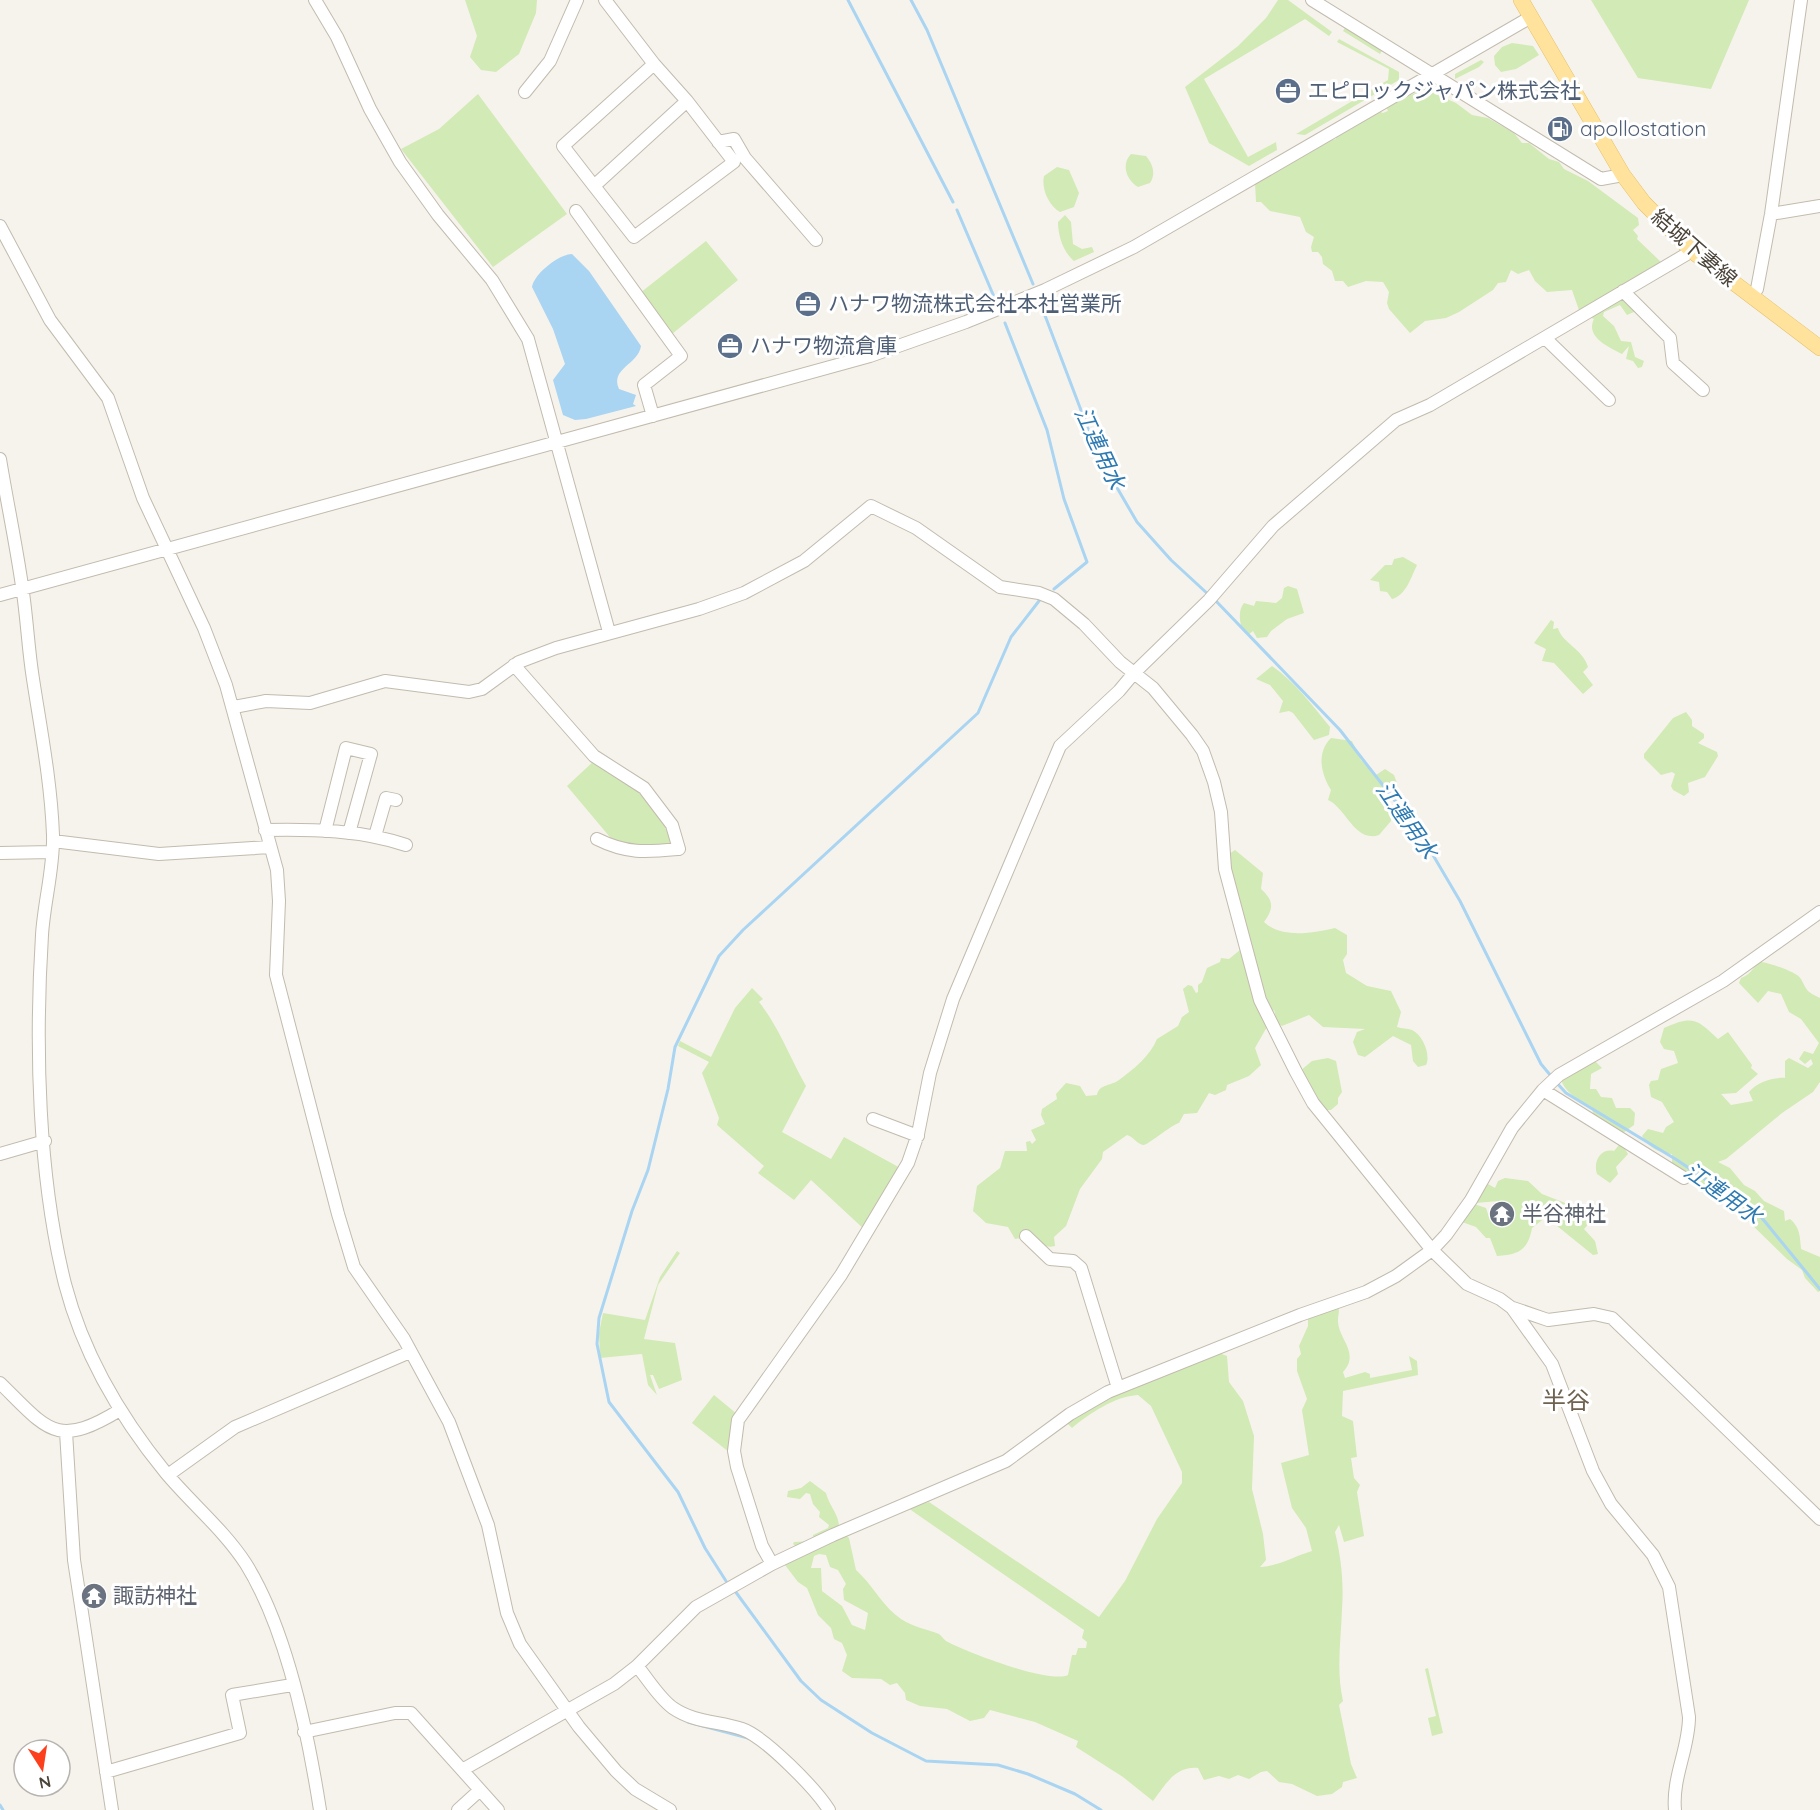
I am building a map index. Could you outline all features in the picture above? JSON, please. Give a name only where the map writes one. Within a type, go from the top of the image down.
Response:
[{"type":"main road","name":"結城下妻線","points":[[1521,0],[1623,175],[1656,218],[1692,250],[1820,348]]},
{"type":"street","points":[[315,0],[337,37],[370,109],[400,162],[438,215],[492,280],[528,339],[609,632]]},
{"type":"street","points":[[525,92],[550,61],[576,0]]},
{"type":"street","points":[[605,0],[734,162],[634,237],[563,146],[654,64]]},
{"type":"street","points":[[1312,0],[1601,179],[1623,175]]},
{"type":"street","points":[[1752,296],[1757,289],[1771,214],[1801,0]]},
{"type":"street","points":[[0,595],[870,356],[966,322],[1061,283],[1202,209],[1531,17]]},
{"type":"street","points":[[594,186],[687,101]]},
{"type":"street","points":[[718,142],[734,139],[745,158],[816,240]]},
{"type":"street","points":[[1771,214],[1820,206]]},
{"type":"street","points":[[576,211],[681,356],[644,385],[653,416]]},
{"type":"street","points":[[0,226],[50,320],[108,398],[143,498],[204,628],[234,707],[277,870],[279,901],[276,975],[338,1214],[358,1275],[410,1352],[449,1422],[488,1525],[511,1625],[520,1644],[568,1712],[635,1789],[670,1810]]},
{"type":"street","points":[[772,1564],[762,1546],[736,1467],[734,1445],[738,1420],[853,1257],[908,1163],[918,1136],[930,1073],[953,999],[1060,746],[1119,692],[1134,673],[1213,597],[1273,525],[1396,420],[1430,405],[1692,250]]},
{"type":"street","points":[[1623,291],[1670,338],[1674,363],[1702,390]]},
{"type":"street","points":[[1545,338],[1609,400]]},
{"type":"street","points":[[0,459],[23,589],[32,676],[45,747],[52,847],[42,932],[39,1004],[45,1141],[53,1231],[66,1288],[88,1347],[120,1410],[168,1475],[221,1532],[256,1582],[275,1624],[292,1684],[320,1810]]},
{"type":"street","points":[[234,707],[266,700],[310,703],[386,681],[474,692],[482,689],[514,665],[556,648],[699,609],[744,593],[804,561],[871,506],[916,528],[1000,587],[1039,593],[1054,599],[1152,688],[1185,724],[1203,751],[1214,782],[1221,812],[1225,869],[1260,1000],[1313,1103],[1431,1250],[1467,1284],[1500,1299],[1512,1308],[1548,1320],[1593,1314],[1612,1318],[1820,1519]]},
{"type":"street","points":[[514,665],[594,756],[644,788],[672,825],[679,849],[640,853],[614,848],[597,839]]},
{"type":"street","points":[[325,831],[346,748],[371,754],[349,833]]},
{"type":"street","points":[[375,836],[386,798],[396,800]]},
{"type":"street","points":[[265,830],[349,833],[375,836],[406,845]]},
{"type":"street","points":[[0,853],[52,847],[159,854],[270,848]]},
{"type":"street","points":[[462,1770],[568,1712],[637,1666],[696,1607],[772,1564],[861,1522],[1006,1461],[1070,1414],[1118,1388],[1385,1283],[1431,1250],[1446,1235],[1471,1200],[1512,1128],[1545,1088],[1559,1076],[1580,1061],[1723,981],[1820,912]]},
{"type":"street","points":[[1545,1088],[1684,1178]]},
{"type":"street","points":[[873,1119],[918,1136]]},
{"type":"street","points":[[0,1154],[45,1141]]},
{"type":"street","points":[[1026,1236],[1050,1259],[1073,1261],[1081,1268],[1118,1388]]},
{"type":"street","points":[[1512,1308],[1557,1375],[1584,1451],[1606,1496],[1653,1554],[1669,1587],[1689,1728],[1675,1779],[1675,1810]]},
{"type":"street","points":[[168,1475],[235,1427],[410,1352]]},
{"type":"street","points":[[0,1383],[47,1425],[66,1432],[78,1431],[120,1410]]},
{"type":"street","points":[[66,1432],[74,1560],[112,1810]]},
{"type":"street","points":[[637,1666],[670,1707],[691,1719],[744,1730],[770,1749],[819,1794],[829,1810]]},
{"type":"street","points":[[106,1773],[240,1732],[232,1695],[292,1684]]},
{"type":"street","points":[[304,1732],[406,1712],[420,1720],[498,1810]]},
{"type":"street","points":[[458,1810],[480,1790]]},
{"type":"green space","points":[[465,0],[537,0],[536,13],[519,54],[496,72],[481,70],[470,57],[477,36]]},
{"type":"green space","points":[[1278,0],[1288,0],[1332,32],[1329,36],[1305,19],[1204,79],[1248,157],[1276,142],[1277,150],[1249,166],[1209,143],[1185,87],[1238,46],[1266,18]]},
{"type":"green space","points":[[1591,0],[1749,0],[1711,89],[1638,78]]},
{"type":"green space","points":[[1346,26],[1383,49],[1380,54],[1343,31]]},
{"type":"green space","points":[[1339,39],[1399,72],[1399,80],[1305,135],[1296,134],[1388,80],[1389,69],[1337,42]]},
{"type":"green space","points":[[1512,43],[1533,46],[1539,55],[1516,69],[1501,72],[1495,65],[1494,56],[1502,47]]},
{"type":"green space","points":[[1481,60],[1484,62],[1479,67],[1455,79],[1455,74]]},
{"type":"green space","points":[[1424,89],[1456,103],[1472,115],[1488,118],[1514,133],[1522,143],[1529,143],[1549,159],[1559,162],[1564,169],[1588,181],[1638,218],[1639,225],[1633,230],[1638,236],[1637,239],[1662,263],[1633,287],[1634,312],[1627,315],[1620,305],[1604,312],[1603,316],[1614,326],[1621,341],[1631,342],[1635,357],[1644,361],[1642,367],[1638,368],[1633,361],[1626,359],[1629,346],[1622,354],[1605,345],[1595,336],[1592,325],[1594,319],[1580,313],[1572,290],[1547,292],[1535,281],[1529,270],[1518,274],[1511,270],[1506,282],[1498,283],[1493,290],[1459,312],[1446,318],[1425,321],[1410,333],[1389,309],[1387,303],[1389,292],[1383,282],[1366,281],[1348,287],[1343,281],[1335,281],[1332,271],[1323,264],[1322,257],[1318,252],[1312,252],[1314,237],[1306,232],[1300,217],[1270,211],[1261,202],[1256,202],[1255,183],[1317,144],[1336,139],[1336,134],[1352,129],[1352,124],[1378,111],[1383,113],[1388,111],[1386,106]]},
{"type":"green space","points":[[478,94],[567,214],[493,267],[401,149],[439,129]]},
{"type":"green space","points":[[1131,154],[1146,156],[1148,159],[1153,173],[1150,183],[1138,187],[1130,180],[1126,172],[1126,162]]},
{"type":"green space","points":[[1057,167],[1069,170],[1079,193],[1074,207],[1060,212],[1049,201],[1043,181],[1044,176]]},
{"type":"green space","points":[[1065,215],[1071,222],[1073,244],[1082,249],[1092,247],[1094,252],[1074,261],[1070,257],[1060,238],[1058,227],[1058,222]]},
{"type":"green space","points":[[706,241],[738,280],[672,334],[640,293]]},
{"type":"green space","points":[[1403,557],[1417,565],[1405,590],[1392,599],[1387,592],[1380,591],[1379,582],[1370,580],[1385,565],[1392,565],[1394,559]]},
{"type":"green space","points":[[1288,586],[1297,589],[1304,613],[1287,619],[1267,637],[1257,638],[1253,631],[1248,635],[1244,632],[1240,614],[1244,603],[1254,606],[1256,601],[1276,603],[1282,598],[1284,588]]},
{"type":"green space","points":[[1551,620],[1554,622],[1553,629],[1558,628],[1564,638],[1582,655],[1588,667],[1583,672],[1593,685],[1583,694],[1554,663],[1542,661],[1546,649],[1534,643]]},
{"type":"green space","points":[[1272,666],[1296,686],[1317,711],[1330,727],[1329,735],[1314,740],[1293,713],[1289,711],[1279,713],[1283,701],[1270,685],[1256,679]]},
{"type":"green space","points":[[1686,712],[1692,720],[1692,726],[1704,734],[1704,738],[1698,743],[1717,752],[1718,756],[1705,777],[1688,783],[1689,792],[1684,796],[1673,790],[1671,786],[1675,774],[1672,772],[1661,775],[1644,758],[1644,754],[1673,718]]},
{"type":"green space","points":[[1331,738],[1352,741],[1361,760],[1376,775],[1385,769],[1394,775],[1398,786],[1386,791],[1391,807],[1391,821],[1379,835],[1371,836],[1357,830],[1328,800],[1331,790],[1323,770],[1322,757],[1323,750]]},
{"type":"green space","points":[[595,760],[632,787],[652,806],[667,831],[672,846],[639,850],[614,842],[567,786]]},
{"type":"green space","points":[[1235,850],[1263,873],[1261,889],[1271,905],[1270,913],[1264,922],[1289,933],[1308,933],[1335,928],[1347,935],[1347,954],[1343,960],[1346,973],[1367,986],[1391,991],[1401,1012],[1397,1027],[1412,1030],[1420,1036],[1427,1051],[1426,1065],[1418,1067],[1413,1061],[1411,1045],[1393,1036],[1365,1057],[1358,1055],[1353,1042],[1357,1032],[1365,1029],[1323,1027],[1309,1015],[1282,1026],[1277,1023],[1274,1009],[1272,1018],[1255,1048],[1261,1065],[1249,1076],[1227,1085],[1226,1090],[1215,1095],[1209,1093],[1197,1113],[1184,1114],[1179,1123],[1145,1144],[1127,1135],[1103,1152],[1102,1159],[1080,1189],[1066,1226],[1054,1237],[1055,1246],[1045,1246],[1026,1239],[1015,1239],[1008,1227],[986,1223],[973,1211],[977,1186],[1000,1168],[1005,1151],[1027,1151],[1026,1142],[1030,1141],[1032,1144],[1036,1140],[1031,1130],[1045,1124],[1041,1115],[1042,1109],[1057,1099],[1056,1094],[1066,1083],[1080,1086],[1086,1096],[1097,1095],[1100,1089],[1116,1082],[1130,1071],[1146,1057],[1157,1039],[1178,1026],[1182,1017],[1189,1012],[1183,989],[1188,985],[1192,986],[1196,993],[1198,992],[1198,985],[1202,982],[1207,968],[1220,962],[1221,958],[1229,959],[1240,950],[1245,953],[1259,987],[1262,986],[1235,914],[1229,854]]},
{"type":"green space","points":[[1761,962],[1799,976],[1808,991],[1820,998],[1820,1082],[1813,1092],[1782,1113],[1726,1159],[1718,1162],[1730,1168],[1744,1185],[1755,1191],[1764,1201],[1784,1211],[1785,1221],[1790,1219],[1796,1225],[1801,1249],[1820,1257],[1820,1291],[1818,1292],[1805,1278],[1802,1270],[1787,1259],[1743,1216],[1672,1164],[1672,1154],[1655,1149],[1642,1136],[1648,1129],[1663,1133],[1666,1127],[1674,1122],[1662,1102],[1651,1097],[1649,1085],[1651,1081],[1658,1080],[1661,1069],[1678,1063],[1674,1051],[1664,1049],[1660,1042],[1664,1028],[1688,1020],[1699,1023],[1718,1039],[1728,1032],[1752,1065],[1751,1068],[1758,1074],[1736,1093],[1721,1094],[1731,1105],[1753,1101],[1749,1092],[1761,1083],[1770,1079],[1785,1078],[1785,1061],[1789,1058],[1808,1068],[1813,1064],[1811,1059],[1805,1064],[1799,1059],[1804,1051],[1813,1054],[1819,1043],[1801,1019],[1789,1012],[1781,994],[1768,991],[1758,1003],[1739,983],[1741,978]]},
{"type":"green space","points":[[752,988],[763,999],[759,1002],[778,1032],[806,1086],[782,1132],[831,1159],[844,1137],[902,1169],[865,1230],[811,1180],[794,1200],[758,1173],[764,1166],[717,1125],[719,1118],[702,1073],[709,1062],[678,1046],[680,1041],[711,1057],[735,1008]]},
{"type":"green space","points":[[1328,1058],[1336,1061],[1342,1092],[1338,1098],[1338,1104],[1331,1110],[1323,1110],[1300,1071],[1312,1061]]},
{"type":"green space","points":[[1595,1061],[1602,1068],[1591,1074],[1590,1089],[1596,1089],[1601,1097],[1612,1098],[1616,1108],[1630,1108],[1635,1113],[1634,1125],[1623,1133],[1593,1114],[1592,1107],[1566,1089],[1561,1079]]},
{"type":"green space","points":[[1619,1145],[1623,1146],[1628,1154],[1616,1167],[1618,1174],[1610,1183],[1597,1174],[1596,1165],[1601,1154],[1614,1151]]},
{"type":"green space","points":[[1505,1178],[1528,1181],[1542,1194],[1591,1213],[1594,1218],[1584,1229],[1595,1241],[1598,1254],[1593,1255],[1546,1217],[1532,1228],[1528,1242],[1521,1250],[1517,1253],[1497,1256],[1490,1238],[1486,1238],[1476,1227],[1462,1222],[1474,1204],[1486,1208],[1489,1217],[1501,1213],[1499,1201],[1475,1203],[1481,1191],[1488,1184],[1495,1188],[1498,1181]]},
{"type":"green space","points":[[677,1251],[680,1253],[658,1285],[644,1339],[675,1343],[682,1380],[659,1389],[653,1375],[650,1375],[657,1395],[648,1385],[642,1354],[600,1358],[599,1333],[603,1313],[645,1320],[660,1277]]},
{"type":"green space","points":[[1338,1305],[1339,1327],[1350,1358],[1343,1372],[1345,1378],[1365,1372],[1370,1374],[1370,1378],[1412,1370],[1409,1356],[1417,1361],[1418,1375],[1343,1391],[1342,1416],[1353,1421],[1357,1457],[1351,1458],[1354,1478],[1360,1485],[1357,1492],[1364,1536],[1344,1542],[1339,1525],[1335,1532],[1343,1590],[1339,1667],[1343,1701],[1339,1705],[1351,1764],[1357,1778],[1343,1782],[1342,1787],[1332,1794],[1317,1796],[1292,1784],[1279,1782],[1267,1771],[1249,1779],[1238,1775],[1229,1779],[1219,1776],[1204,1780],[1198,1768],[1190,1768],[1172,1777],[1153,1801],[1123,1777],[1076,1747],[1078,1741],[1035,1722],[990,1710],[984,1718],[970,1721],[947,1709],[920,1706],[906,1700],[905,1693],[897,1683],[890,1685],[881,1679],[852,1678],[842,1671],[847,1655],[842,1643],[834,1639],[831,1628],[818,1615],[807,1588],[798,1582],[785,1565],[786,1559],[798,1548],[793,1544],[794,1542],[814,1541],[813,1535],[828,1528],[829,1525],[819,1517],[820,1512],[813,1504],[810,1494],[806,1493],[800,1499],[787,1497],[788,1491],[801,1488],[810,1481],[826,1493],[838,1519],[839,1529],[849,1538],[856,1570],[901,1619],[939,1634],[956,1646],[1007,1666],[1044,1675],[1058,1677],[1068,1675],[1072,1655],[1076,1655],[1078,1648],[1086,1648],[1087,1642],[1082,1638],[1084,1630],[908,1508],[929,1502],[1099,1617],[1125,1581],[1157,1519],[1182,1483],[1182,1472],[1151,1406],[1138,1395],[1111,1402],[1072,1428],[1067,1423],[1103,1398],[1219,1353],[1227,1356],[1229,1382],[1243,1401],[1254,1436],[1252,1489],[1263,1534],[1266,1560],[1260,1567],[1280,1563],[1312,1551],[1306,1528],[1292,1508],[1281,1463],[1309,1455],[1302,1410],[1307,1399],[1297,1371],[1297,1359],[1301,1354],[1299,1346],[1308,1326],[1308,1316]],"holes":[[[826,1555],[830,1567],[838,1570],[846,1584],[843,1589],[844,1600],[868,1613],[865,1630],[852,1625],[842,1606],[822,1591],[821,1568],[811,1568],[814,1556]]]},
{"type":"green space","points":[[714,1395],[737,1414],[729,1452],[692,1423]]},
{"type":"green space","points":[[1428,1668],[1443,1733],[1432,1736],[1428,1718],[1436,1716],[1425,1669]]},
{"type":"water","points":[[572,254],[589,271],[641,346],[635,358],[621,371],[617,382],[619,389],[636,395],[633,404],[636,406],[575,420],[563,415],[553,380],[565,364],[553,329],[532,287],[537,276],[548,266],[561,257]]},
{"type":"waterway","points":[[848,0],[953,202]]},
{"type":"waterway","name":"江連用水","points":[[911,0],[927,30],[1033,284]]},
{"type":"waterway","points":[[957,210],[995,299]]},
{"type":"waterway","name":"江連用水","points":[[1041,305],[1098,455],[1137,522],[1171,560],[1210,596]]},
{"type":"waterway","points":[[1005,323],[1047,430],[1064,499],[1087,562],[1054,589]]},
{"type":"waterway","name":"江連用水","points":[[1215,600],[1340,730],[1420,833],[1460,901],[1541,1064],[1551,1076]]},
{"type":"waterway","points":[[726,1581],[705,1548],[678,1492],[609,1402],[597,1344],[599,1318],[632,1211],[648,1170],[668,1089],[675,1047],[719,956],[743,930],[978,713],[1011,637],[1039,601]]},
{"type":"waterway","name":"江連用水","points":[[1555,1081],[1566,1093],[1677,1160],[1762,1218],[1820,1289]]},
{"type":"waterway","points":[[735,1591],[801,1681],[821,1700],[872,1733],[926,1761],[998,1765],[1028,1774],[1075,1794],[1101,1810]]},
{"type":"waterway","points":[[688,1722],[748,1738]]},
{"type":"waterway","points":[[0,1805],[3,1810]]},
{"type":"place","name":"エピロックジャパン株式会社","points":[[1288,91]]},
{"type":"place","name":"apollostation","points":[[1560,129]]},
{"type":"place","name":"ハナワ物流株式会社本社営業所","points":[[808,304]]},
{"type":"place","name":"ハナワ物流倉庫","points":[[730,346]]},
{"type":"place","name":"半谷神社","points":[[1502,1214]]},
{"type":"place","name":"諏訪神社","points":[[94,1596]]},
{"type":"district","name":"半谷","points":[[1566,1401]]}]
